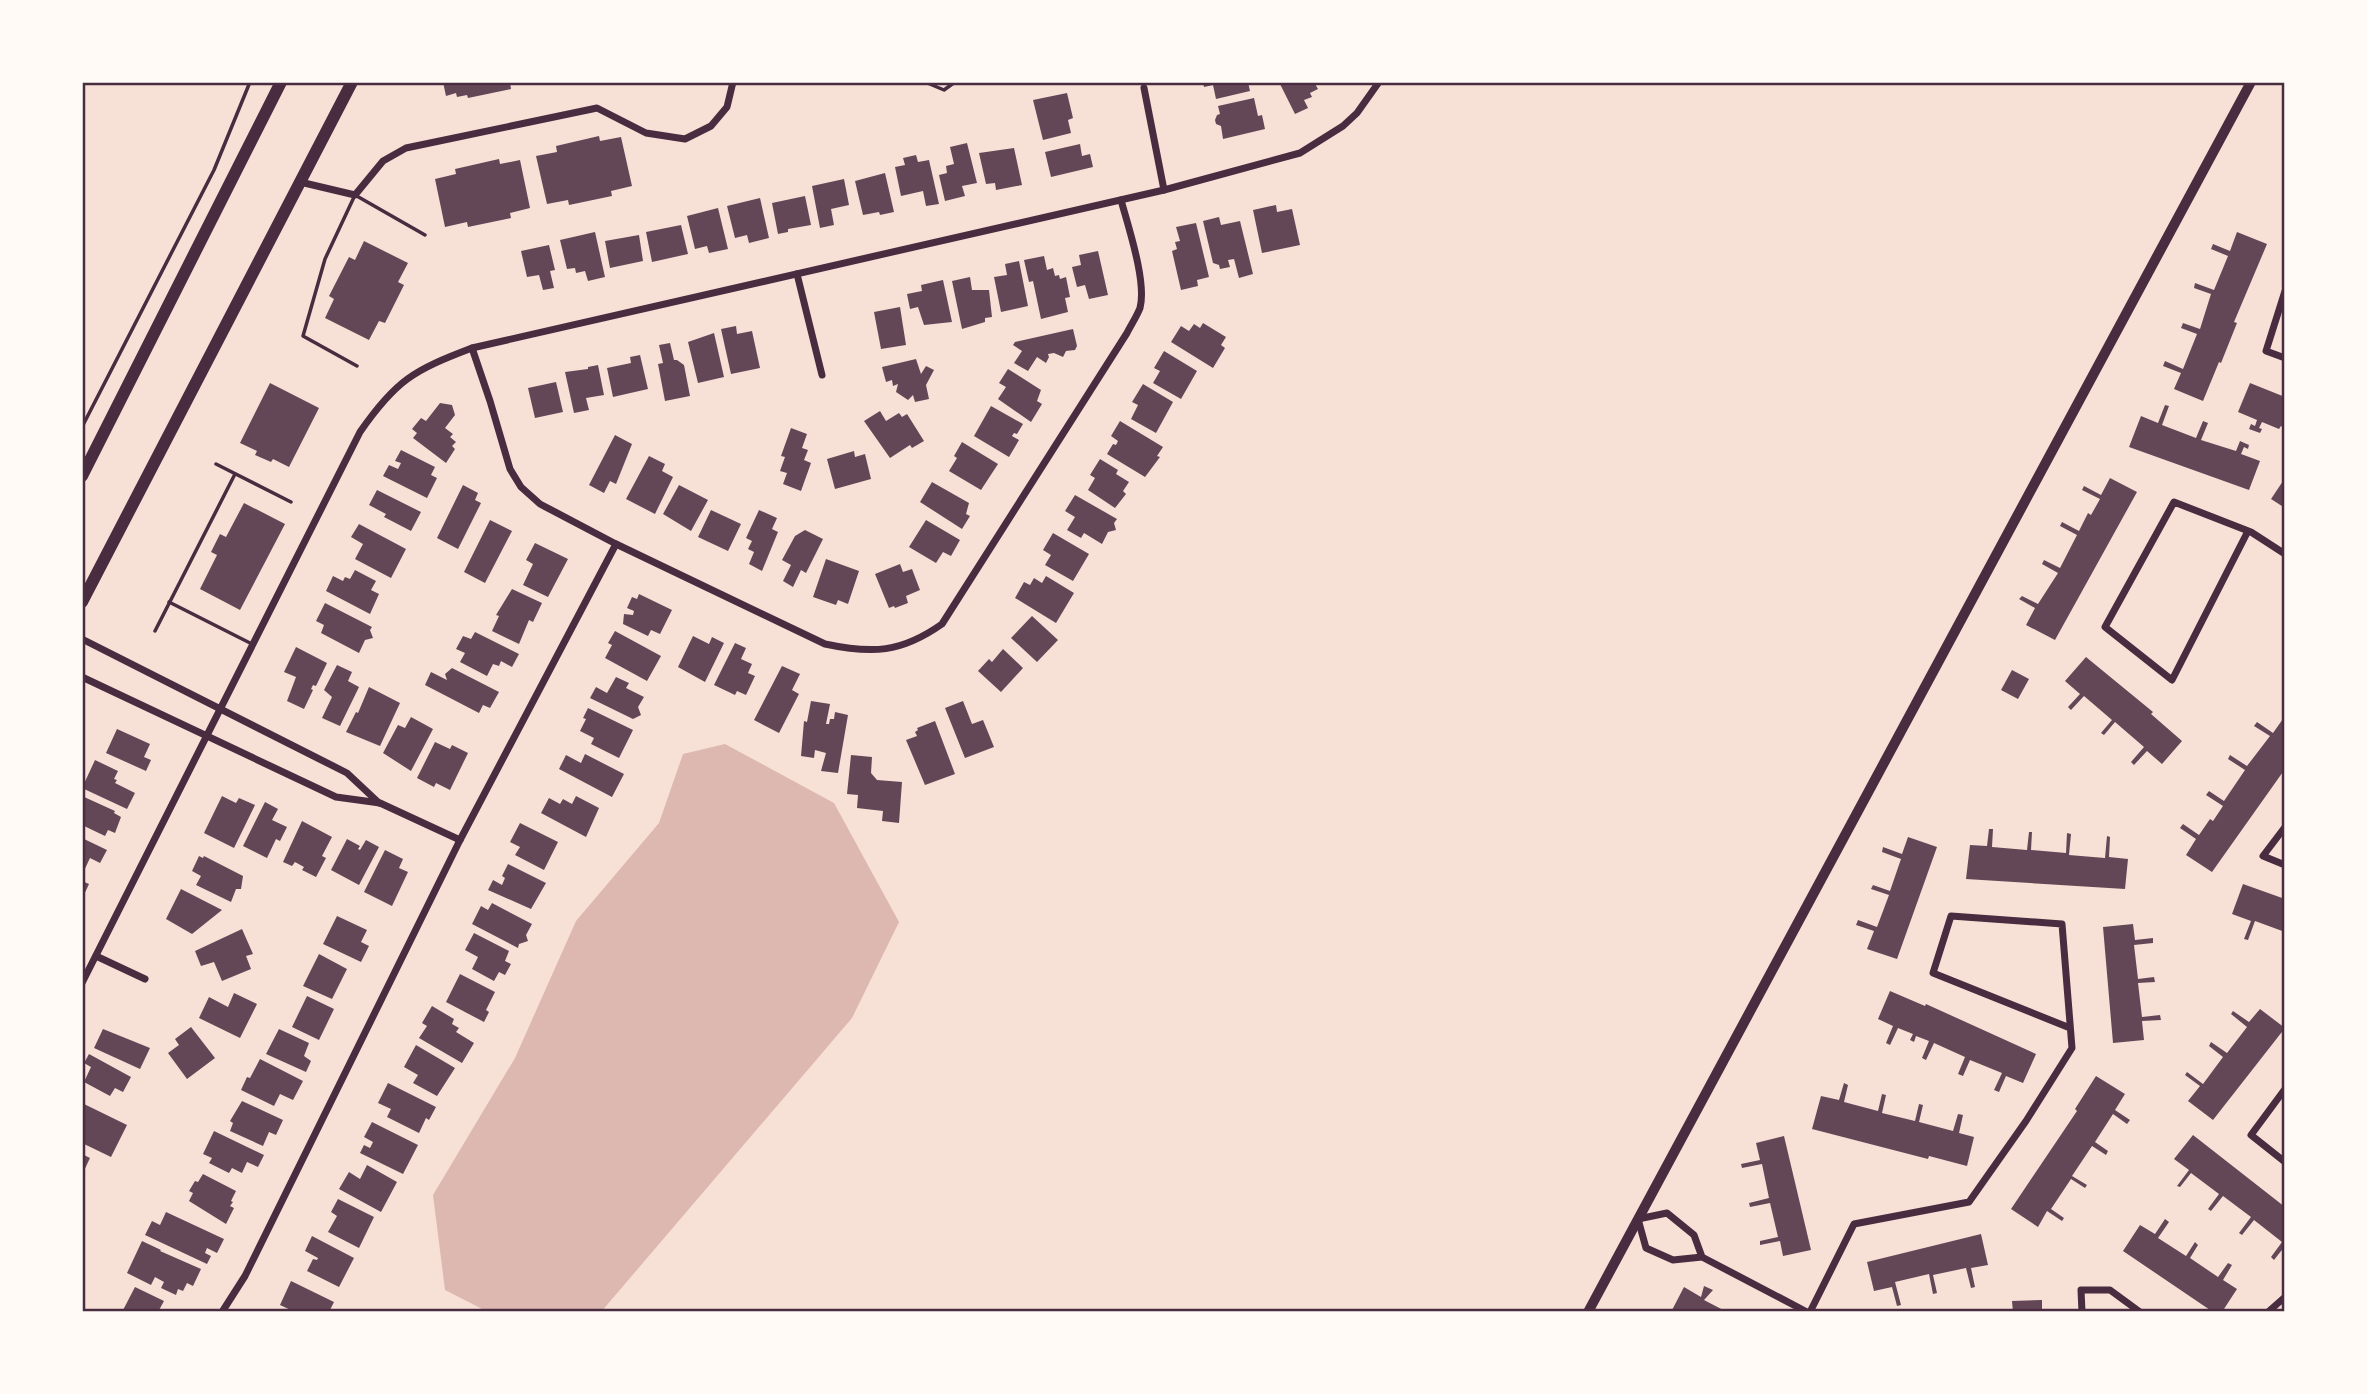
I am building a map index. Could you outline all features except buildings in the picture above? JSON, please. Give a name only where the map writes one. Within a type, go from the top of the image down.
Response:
[{"type":"highway","points":[[82,477],[281,82]]},
{"type":"highway","points":[[82,602],[352,82]]},
{"type":"street","points":[[300,182],[355,195],[383,161],[406,148],[597,108],[646,134],[685,139],[711,126],[727,107],[733,82]]},
{"type":"street","points":[[82,983],[360,432],[393,389],[416,372],[472,348],[1164,190],[1300,153],[1343,126],[1357,113],[1379,82]]},
{"type":"street","points":[[1588,1312],[2251,82]]},
{"type":"street","points":[[1144,88],[1164,190]]},
{"type":"street","points":[[472,348],[491,401],[510,469],[521,487],[540,504],[616,544],[825,644],[859,651],[895,647],[923,637],[942,624],[1128,332],[1140,308],[1142,289],[1121,200]]},
{"type":"street","points":[[797,274],[822,375]]},
{"type":"street","points":[[2285,291],[2266,351],[2285,358]]},
{"type":"street","points":[[2248,531],[2172,680],[2105,627],[2174,502],[2248,531],[2285,554]]},
{"type":"street","points":[[222,1312],[245,1276],[460,840],[616,544]]},
{"type":"street","points":[[82,639],[347,773],[380,803]]},
{"type":"street","points":[[82,677],[337,797],[380,803],[460,840]]},
{"type":"street","points":[[2285,827],[2263,856],[2285,865]]},
{"type":"street","points":[[1638,1219],[1646,1248],[1673,1260],[1702,1257],[1809,1312],[1854,1224],[1969,1202],[2026,1121],[2072,1048],[2062,924],[1951,916],[1933,973],[2070,1028]]},
{"type":"street","points":[[96,956],[145,979]]},
{"type":"street","points":[[2285,1090],[2251,1135],[2285,1162]]},
{"type":"street","points":[[1638,1219],[1667,1213],[1693,1235],[1702,1257]]},
{"type":"street","points":[[2082,1312],[2081,1290],[2110,1290],[2140,1312]]},
{"type":"street","points":[[2268,1312],[2285,1297]]},
{"type":"lane","points":[[925,82],[944,90],[956,82]]},
{"type":"lane","points":[[357,366],[303,336],[326,259],[355,195],[425,235]]},
{"type":"lane","points":[[216,464],[290,502]]},
{"type":"lane","points":[[155,631],[235,474]]},
{"type":"lane","points":[[169,602],[252,644]]},
{"type":"path","points":[[82,427],[214,170],[250,82]]},
{"type":"shaded area","points":[[725,744],[834,803],[899,922],[852,1018],[601,1312],[488,1312],[445,1290],[433,1195],[515,1058],[576,921],[659,823],[683,754]]}]
